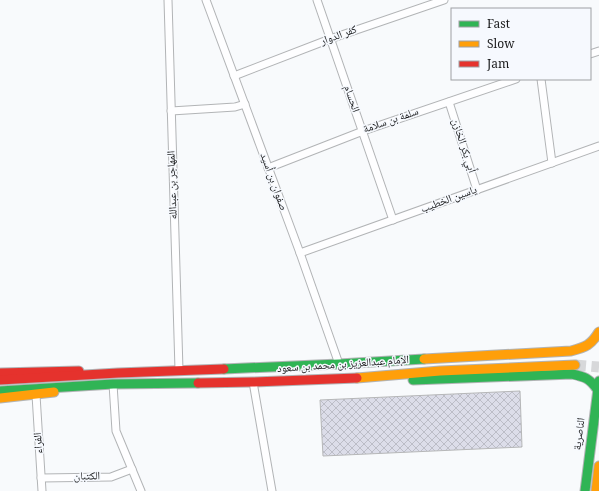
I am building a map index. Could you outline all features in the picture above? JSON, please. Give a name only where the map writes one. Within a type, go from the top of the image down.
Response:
[{"type":"main road","name":"الإمام عبدالعزيز بن محمد بن سعود","points":[[0,380],[179,370],[339,364],[571,351],[586,347],[593,343],[599,332]]},
{"type":"main road","name":"الإمام عبدالعزيز بن محمد بن سعود","points":[[0,391],[113,384],[339,379],[440,371],[575,365]]},
{"type":"main road","name":"الإمام عبدالعزيز بن محمد بن سعود","points":[[0,373],[72,370],[118,373]]},
{"type":"main road","points":[[339,379],[392,381],[572,374],[591,379],[598,385]]},
{"type":"main road","name":"الإمام عبدالعزيز بن محمد بن سعود","points":[[0,398],[36,395],[113,384]]},
{"type":"main road","name":"الناصرية","points":[[585,491],[598,385]]},
{"type":"main road","points":[[596,491],[599,467]]},
{"type":"street","name":"المهاجر بن عبدالله","points":[[168,0],[179,370]]},
{"type":"street","name":"صفوان بن أسيد","points":[[206,0],[300,253],[339,364]]},
{"type":"street","name":"الحسام","points":[[317,0],[393,220]]},
{"type":"street","name":"كفر الدوار","points":[[234,76],[330,39],[444,0]]},
{"type":"street","name":"سلمة بن سلامة","points":[[268,168],[362,131],[513,80]]},
{"type":"street","points":[[540,80],[552,163]]},
{"type":"street","name":"أبي بكر الخازن","points":[[449,102],[477,190]]},
{"type":"street","points":[[171,111],[235,107],[244,104]]},
{"type":"street","name":"ياسين الخطيب","points":[[300,253],[599,146]]},
{"type":"street","points":[[253,382],[272,491]]},
{"type":"street","points":[[113,384],[116,431],[142,491]]},
{"type":"street","name":"الفراء","points":[[36,395],[42,491]]},
{"type":"street","name":"الكتبان","points":[[41,478],[111,477],[132,469]]},
{"type":"building","points":[[520,391],[522,447],[323,456],[320,400]]},
{"type":"tunnel","points":[[575,365],[599,367]]},
{"type":"traffic: fast","points":[[224,369],[424,359]]},
{"type":"traffic: fast","points":[[413,380],[572,374],[586,378],[592,382],[597,389]]},
{"type":"traffic: fast","points":[[585,491],[599,381]]},
{"type":"traffic: fast","points":[[0,391],[113,384],[198,383]]},
{"type":"traffic: slow","points":[[424,359],[571,351],[588,345],[599,332]]},
{"type":"traffic: slow","points":[[357,378],[440,371],[575,365]]},
{"type":"traffic: slow","points":[[0,398],[54,392]]},
{"type":"traffic: slow","points":[[596,491],[599,466]]},
{"type":"traffic: jam","points":[[0,380],[118,373],[224,369]]},
{"type":"traffic: jam","points":[[0,373],[79,371]]},
{"type":"traffic: jam","points":[[198,383],[357,378]]}]
